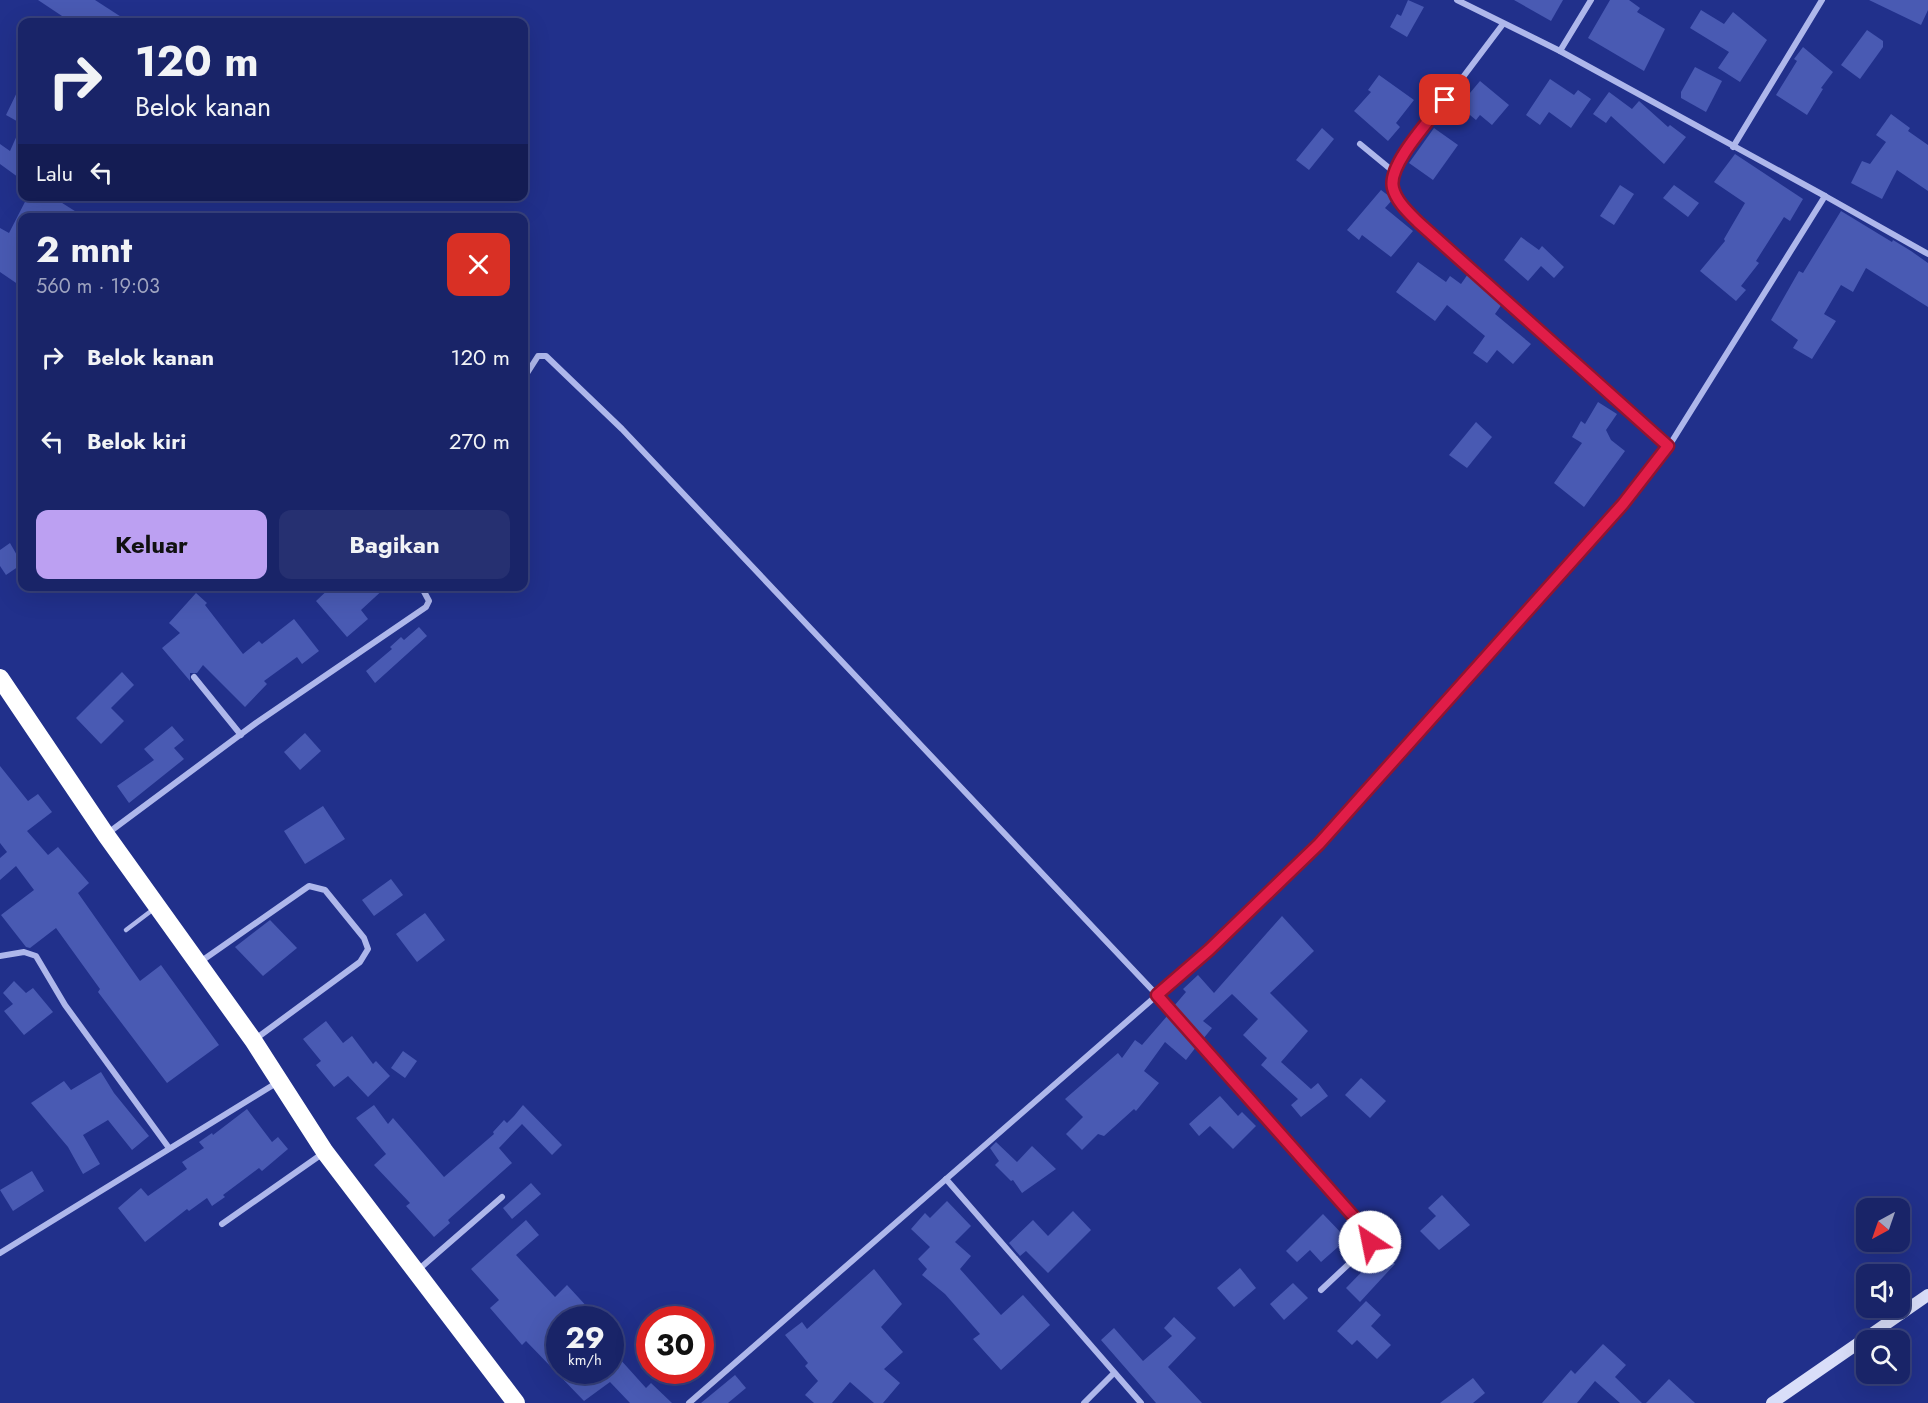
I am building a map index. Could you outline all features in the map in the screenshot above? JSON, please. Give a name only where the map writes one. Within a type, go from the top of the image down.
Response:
[{"type":"highway","points":[[0,678],[106,835],[253,1040],[325,1152],[418,1270],[516,1403]]},
{"type":"street","points":[[1457,0],[1560,51],[1928,254]]},
{"type":"street","points":[[1560,51],[1591,0]]},
{"type":"street","points":[[1733,147],[1822,0]]},
{"type":"street","points":[[1503,24],[1402,158],[1394,172],[1393,189],[1396,196],[1418,222],[1668,446]]},
{"type":"street","points":[[1360,144],[1394,172]]},
{"type":"street","points":[[689,1403],[1209,950],[1319,844],[1623,504],[1668,446],[1825,196]]},
{"type":"street","points":[[528,372],[538,356],[546,356],[622,429],[1157,995],[1370,1236],[1368,1245],[1321,1290]]},
{"type":"street","points":[[106,835],[241,735],[426,608],[429,601],[424,591]]},
{"type":"street","points":[[194,677],[241,735]]},
{"type":"street","points":[[199,962],[309,886],[325,890],[363,938],[368,949],[366,956],[360,962],[253,1040]]},
{"type":"street","points":[[0,956],[24,952],[36,956],[65,1005],[169,1148]]},
{"type":"street","points":[[0,1253],[279,1081]]},
{"type":"street","points":[[222,1224],[325,1152]]},
{"type":"street","points":[[946,1179],[1141,1403]]},
{"type":"street","points":[[418,1270],[502,1197]]},
{"type":"street","points":[[1772,1403],[1928,1295]]},
{"type":"street","points":[[1084,1403],[1114,1373]]},
{"type":"lane","points":[[126,930],[157,906]]},
{"type":"building","points":[[38,0],[95,0],[123,18],[65,18]]},
{"type":"building","points":[[1408,0],[1424,7],[1407,37],[1390,27],[1397,14],[1401,16]]},
{"type":"building","points":[[1514,0],[1563,0],[1551,21]]},
{"type":"building","points":[[1610,0],[1629,0],[1640,8],[1637,12],[1665,29],[1644,71],[1588,38]]},
{"type":"building","points":[[1869,0],[1928,0],[1928,10],[1921,25]]},
{"type":"building","points":[[1701,10],[1724,24],[1733,12],[1767,40],[1740,82],[1718,68],[1729,52],[1690,28]]},
{"type":"building","points":[[1867,30],[1883,41],[1883,47],[1860,79],[1841,65]]},
{"type":"building","points":[[1803,47],[1833,72],[1821,88],[1823,89],[1807,115],[1776,95],[1797,61],[1794,59]]},
{"type":"building","points":[[1695,67],[1722,81],[1706,112],[1681,98],[1681,92]]},
{"type":"building","points":[[1379,75],[1414,100],[1396,123],[1400,127],[1388,141],[1354,111],[1371,92],[1368,90]]},
{"type":"building","points":[[1550,79],[1574,95],[1578,90],[1591,99],[1571,128],[1549,112],[1540,125],[1526,115]]},
{"type":"building","points":[[1480,81],[1509,105],[1492,125],[1480,115],[1476,120],[1459,106]]},
{"type":"building","points":[[18,90],[18,122],[6,115]]},
{"type":"building","points":[[1609,92],[1632,109],[1639,101],[1668,127],[1670,125],[1686,137],[1664,164],[1611,116],[1606,123],[1593,114]]},
{"type":"building","points":[[1891,114],[1910,128],[1908,131],[1928,145],[1928,191],[1897,170],[1882,199],[1851,183],[1862,161],[1870,164],[1886,142],[1876,135]]},
{"type":"building","points":[[1322,128],[1334,139],[1309,170],[1296,160]]},
{"type":"building","points":[[1434,128],[1458,145],[1433,180],[1409,163]]},
{"type":"building","points":[[18,133],[18,177],[0,164],[0,144],[10,151]]},
{"type":"building","points":[[1735,154],[1803,199],[1790,221],[1784,217],[1756,261],[1759,263],[1741,286],[1746,290],[1736,301],[1700,271],[1725,241],[1724,239],[1745,203],[1714,182]]},
{"type":"building","points":[[1620,185],[1634,194],[1614,225],[1600,216]]},
{"type":"building","points":[[1674,185],[1699,203],[1688,217],[1663,198]]},
{"type":"building","points":[[1381,190],[1393,199],[1385,208],[1413,231],[1391,257],[1362,235],[1359,240],[1347,230]]},
{"type":"building","points":[[25,201],[59,201],[78,213],[19,213]]},
{"type":"building","points":[[1841,211],[1928,263],[1928,307],[1866,268],[1853,292],[1841,285],[1824,314],[1836,321],[1812,359],[1793,348],[1798,340],[1771,320],[1799,271],[1803,273]]},
{"type":"building","points":[[18,215],[18,284],[0,272],[0,228],[9,233]]},
{"type":"building","points":[[1521,237],[1539,250],[1542,246],[1564,267],[1554,278],[1541,266],[1528,281],[1504,260]]},
{"type":"building","points":[[1418,262],[1446,282],[1450,276],[1461,284],[1468,274],[1502,304],[1495,314],[1531,344],[1513,364],[1497,350],[1487,363],[1473,353],[1485,336],[1447,305],[1435,321],[1396,292]]},
{"type":"building","points":[[1598,402],[1617,414],[1606,430],[1611,440],[1625,451],[1584,507],[1554,483],[1582,443],[1572,437],[1581,421],[1585,424]]},
{"type":"building","points":[[1476,422],[1492,437],[1467,468],[1449,455]]},
{"type":"building","points":[[10,543],[18,557],[18,567],[6,575],[0,566],[0,550]]},
{"type":"building","points":[[327,591],[382,591],[361,610],[368,619],[347,637],[316,601]]},
{"type":"building","points":[[196,593],[207,603],[205,605],[243,654],[259,641],[262,644],[294,619],[319,651],[302,664],[297,657],[264,681],[267,684],[245,707],[203,665],[197,673],[190,673],[190,681],[162,648],[180,633],[169,623]]},
{"type":"building","points":[[419,627],[427,636],[375,683],[366,671],[392,649],[390,647],[401,637],[404,640]]},
{"type":"building","points":[[122,672],[134,685],[111,708],[124,721],[101,744],[76,718]]},
{"type":"building","points":[[172,726],[184,740],[174,748],[184,759],[129,803],[117,786],[154,760],[144,749]]},
{"type":"building","points":[[305,733],[321,751],[300,770],[284,752]]},
{"type":"building","points":[[0,766],[28,801],[38,794],[52,812],[27,831],[48,855],[58,847],[89,883],[78,893],[140,981],[161,965],[219,1045],[167,1083],[98,992],[100,989],[56,928],[30,948],[26,947],[1,915],[34,890],[16,866],[0,880],[0,858],[7,852],[0,843]]},
{"type":"building","points":[[323,806],[345,839],[305,864],[284,831]]},
{"type":"building","points":[[391,879],[403,895],[374,916],[362,900]]},
{"type":"building","points":[[425,913],[445,940],[417,962],[396,934]]},
{"type":"building","points":[[1282,916],[1314,951],[1270,993],[1308,1031],[1281,1062],[1311,1089],[1318,1083],[1328,1096],[1301,1117],[1291,1105],[1298,1099],[1261,1065],[1267,1058],[1243,1035],[1258,1019],[1232,994],[1203,1021],[1212,1028],[1203,1039],[1174,1006],[1186,992],[1183,989],[1198,975],[1214,993]]},
{"type":"building","points":[[270,920],[297,948],[263,976],[235,947]]},
{"type":"building","points":[[14,981],[26,993],[33,988],[53,1012],[24,1035],[4,1011],[13,1004],[3,993]]},
{"type":"building","points":[[1168,1015],[1196,1047],[1186,1060],[1165,1042],[1144,1071],[1159,1083],[1136,1111],[1134,1109],[1104,1136],[1098,1134],[1082,1150],[1066,1134],[1083,1117],[1065,1099],[1118,1053],[1122,1058],[1135,1040],[1142,1045]]},
{"type":"building","points":[[326,1021],[343,1043],[352,1036],[373,1064],[376,1061],[390,1076],[368,1097],[348,1076],[334,1087],[316,1065],[321,1061],[303,1039]]},
{"type":"building","points":[[403,1051],[417,1061],[405,1078],[391,1068]]},
{"type":"building","points":[[101,1072],[114,1093],[149,1136],[132,1150],[108,1120],[83,1135],[100,1164],[83,1174],[68,1147],[31,1103],[64,1081],[71,1090]]},
{"type":"building","points":[[1361,1078],[1386,1101],[1370,1118],[1345,1095]]},
{"type":"building","points":[[1220,1096],[1238,1116],[1242,1112],[1256,1126],[1233,1149],[1210,1126],[1199,1136],[1189,1124]]},
{"type":"building","points":[[374,1105],[388,1124],[393,1118],[444,1177],[494,1134],[493,1132],[504,1120],[507,1123],[523,1105],[562,1145],[552,1155],[522,1124],[499,1148],[512,1163],[448,1220],[450,1223],[434,1237],[406,1206],[410,1203],[374,1165],[386,1154],[356,1118]]},
{"type":"building","points":[[247,1109],[272,1142],[278,1137],[288,1149],[262,1171],[259,1168],[223,1195],[225,1197],[212,1206],[207,1198],[189,1211],[187,1209],[145,1242],[118,1208],[141,1188],[148,1196],[187,1169],[182,1162],[204,1148],[199,1142],[212,1133],[213,1135]]},
{"type":"building","points":[[996,1142],[1017,1162],[1032,1146],[1056,1169],[1022,1193],[1013,1180],[1011,1181],[995,1165],[999,1161],[990,1148]]},
{"type":"building","points":[[32,1171],[44,1191],[13,1211],[0,1190]]},
{"type":"building","points":[[531,1183],[541,1194],[512,1219],[503,1208]]},
{"type":"building","points":[[1442,1195],[1470,1225],[1439,1250],[1420,1231],[1436,1216],[1428,1208]]},
{"type":"building","points":[[947,1201],[971,1226],[955,1242],[971,1256],[960,1269],[1001,1315],[1023,1295],[1050,1325],[1001,1370],[973,1339],[980,1334],[945,1294],[922,1275],[927,1269],[918,1259],[930,1247],[911,1229],[925,1213],[930,1218]]},
{"type":"building","points":[[1073,1211],[1091,1230],[1048,1273],[1026,1251],[1020,1256],[1009,1243],[1033,1220],[1048,1236]]},
{"type":"building","points":[[1323,1214],[1347,1239],[1321,1262],[1310,1250],[1297,1262],[1286,1251]]},
{"type":"building","points":[[526,1220],[539,1235],[516,1255],[555,1297],[567,1285],[586,1306],[546,1306],[546,1362],[526,1341],[522,1345],[490,1308],[499,1300],[471,1269]]},
{"type":"building","points":[[1382,1251],[1395,1264],[1360,1302],[1346,1288]]},
{"type":"building","points":[[1240,1268],[1256,1288],[1234,1307],[1217,1288]]},
{"type":"building","points":[[874,1269],[902,1304],[881,1327],[903,1352],[884,1369],[900,1383],[883,1403],[874,1403],[850,1382],[832,1403],[814,1403],[805,1395],[818,1381],[805,1366],[808,1363],[785,1335],[802,1322],[807,1329]]},
{"type":"building","points":[[1293,1283],[1308,1298],[1284,1320],[1270,1304]]},
{"type":"building","points":[[1366,1301],[1381,1315],[1371,1326],[1391,1345],[1377,1359],[1357,1340],[1352,1345],[1337,1331]]},
{"type":"building","points":[[1174,1317],[1196,1338],[1168,1367],[1202,1403],[1156,1403],[1101,1340],[1114,1328],[1143,1361],[1172,1336],[1164,1328]]},
{"type":"building","points":[[1603,1344],[1626,1365],[1615,1377],[1642,1403],[1620,1403],[1595,1381],[1577,1403],[1542,1403],[1571,1370],[1575,1374]]},
{"type":"building","points":[[624,1364],[636,1377],[636,1384],[642,1384],[646,1388],[652,1384],[672,1403],[630,1403],[612,1384],[624,1384]]},
{"type":"building","points":[[735,1375],[746,1388],[728,1403],[701,1403]]},
{"type":"building","points":[[1473,1378],[1485,1393],[1473,1403],[1440,1403]]},
{"type":"building","points":[[1669,1379],[1695,1403],[1646,1403]]},
{"type":"building","points":[[568,1384],[607,1384],[584,1401]]},
{"type":"route","points":[[1370,1242],[1370,1236],[1362,1226],[1157,995],[1209,950],[1319,844],[1623,504],[1668,446],[1418,222],[1396,196],[1392,181],[1394,172],[1445,100]]}]
